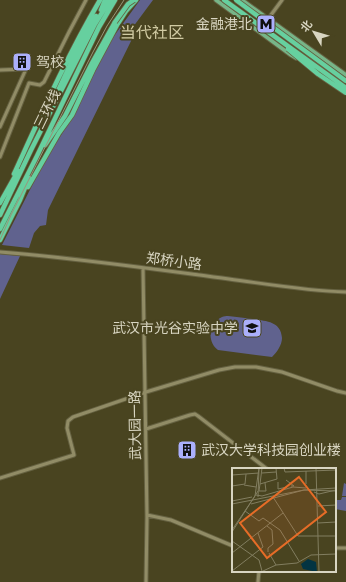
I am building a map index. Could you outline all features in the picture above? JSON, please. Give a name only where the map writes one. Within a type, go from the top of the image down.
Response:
[{"type":"highway","points":[[4,194],[31,150],[80,44],[92,22],[107,0]]},
{"type":"highway","name":"三环线","points":[[0,229],[18,199],[107,0]]},
{"type":"highway","name":"三环线","points":[[0,215],[31,150],[97,25],[116,0]]},
{"type":"highway","points":[[220,0],[230,4]]},
{"type":"highway","points":[[224,0],[346,90]]},
{"type":"highway","points":[[236,0],[346,81]]},
{"type":"highway","points":[[0,203],[76,42],[98,1]]},
{"type":"highway","points":[[0,240],[18,199],[59,133],[72,115],[117,25],[132,1]]},
{"type":"highway","points":[[37,156],[65,116],[114,22],[132,1]]},
{"type":"highway","points":[[90,66],[104,50]]},
{"type":"highway","points":[[52,93],[72,60]]},
{"type":"highway","points":[[59,133],[66,119],[68,109]]},
{"type":"main road","points":[[216,0],[291,55],[312,66],[346,90]]},
{"type":"main road","points":[[242,0],[346,75]]},
{"type":"street","points":[[0,157],[29,83],[40,85],[44,82],[86,0]]},
{"type":"street","points":[[268,19],[282,0]]},
{"type":"street","points":[[0,70],[26,69],[0,127]]},
{"type":"street","name":"郑桥小路","points":[[0,252],[50,256],[271,285],[346,292]]},
{"type":"street","name":"武大园一路","points":[[143,268],[146,392],[146,582]]},
{"type":"street","points":[[0,478],[74,455],[67,428],[68,421],[73,416],[219,370],[235,367],[256,366],[282,372],[346,393]]},
{"type":"street","points":[[146,429],[194,414],[266,468]]},
{"type":"street","points":[[147,515],[171,520],[232,546]]},
{"type":"street","points":[[258,582],[259,572]]},
{"type":"shaded area","points":[[140,0],[153,0],[133,27],[133,37],[48,210],[46,225],[40,226],[34,233],[29,248],[2,245],[43,164],[68,124],[109,43]]},
{"type":"shaded area","points":[[0,254],[20,256],[0,299]]},
{"type":"shaded area","points":[[228,316],[263,320],[276,325],[281,332],[282,338],[277,351],[272,357],[218,350],[214,347],[212,342],[212,328],[217,320]]},
{"type":"shaded area","points":[[344,483],[346,484],[346,496],[342,496]]},
{"type":"shaded area","points":[[342,497],[346,497],[346,511],[336,509],[337,500],[341,500]]},
{"type":"tram line","points":[[0,240],[11,215],[93,52],[107,26],[124,0]]},
{"type":"place","name":"金融港北","points":[[266,24]]},
{"type":"place","name":"驾校","points":[[22,62]]},
{"type":"place","name":"武汉市光谷实验中学","points":[[252,328]]},
{"type":"place","name":"武汉大学科技园创业楼","points":[[187,450]]},
{"type":"district","name":"当代社区","points":[[152,32]]}]
